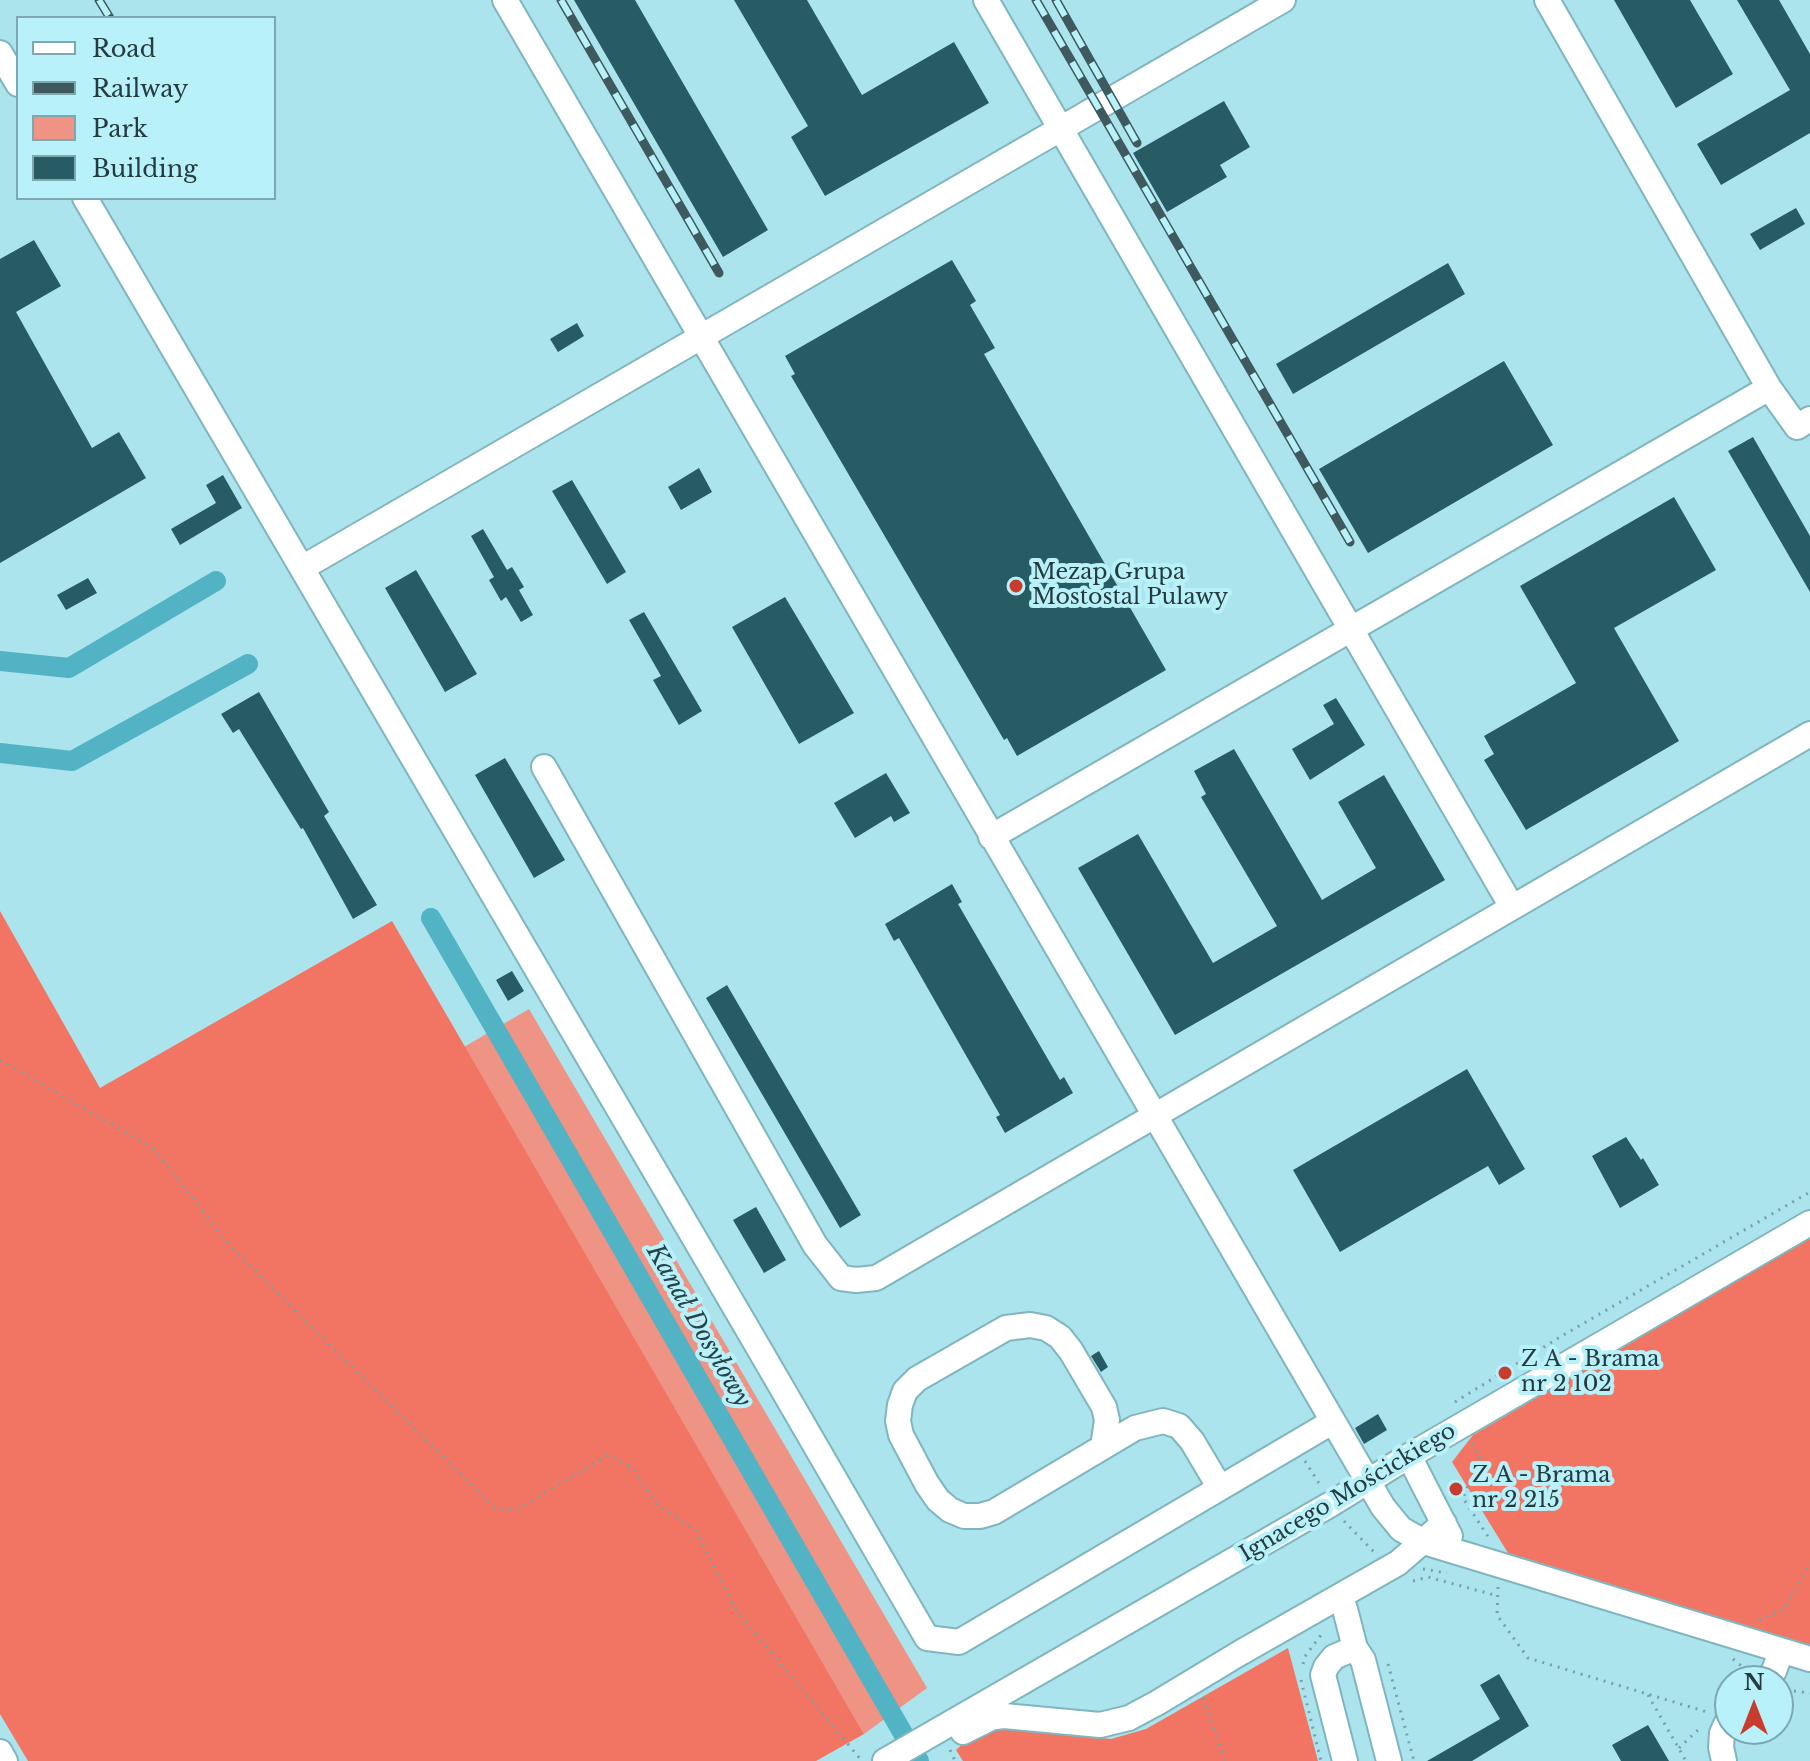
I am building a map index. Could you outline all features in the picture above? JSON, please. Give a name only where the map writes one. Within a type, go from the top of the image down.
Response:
[{"type":"street","points":[[505,0],[1383,1507],[1401,1529],[1424,1542],[1810,1659]]},
{"type":"street","points":[[986,0],[1512,907]]},
{"type":"street","points":[[302,568],[1283,0]]},
{"type":"street","points":[[1547,0],[1769,388],[1797,427],[1810,419]]},
{"type":"street","points":[[0,53],[16,81]]},
{"type":"street","points":[[86,200],[927,1638],[959,1642],[1332,1422]]},
{"type":"street","points":[[991,837],[1769,388]]},
{"type":"street","points":[[544,767],[815,1245],[841,1278],[856,1280],[876,1278],[1810,734]]},
{"type":"street","name":"Ignacego Mościckiego","points":[[913,1761],[938,1738],[1041,1671],[1810,1223]]},
{"type":"street","points":[[1103,1447],[1107,1420],[1104,1407],[1071,1351],[1060,1337],[1046,1328],[1030,1325],[1006,1328],[917,1379],[905,1391],[900,1405],[898,1421],[901,1435],[927,1484],[938,1500],[964,1516],[994,1512],[1135,1428],[1163,1421],[1179,1426],[1192,1441],[1220,1488]]},
{"type":"street","points":[[1409,1456],[1459,1553]]},
{"type":"street","name":"Ignacego Mościckiego","points":[[885,1761],[991,1718],[1004,1716],[1100,1725],[1139,1713],[1398,1563],[1444,1523]]},
{"type":"street","points":[[1340,1597],[1355,1648],[1363,1660],[1389,1761]]},
{"type":"street","points":[[1345,1761],[1323,1675],[1334,1657],[1355,1648]]},
{"type":"street","points":[[1776,1665],[1781,1651]]},
{"type":"street","points":[[1041,1671],[1035,1684],[1035,1703],[1046,1720]]},
{"type":"street","points":[[0,1752],[5,1761]]},
{"type":"path","points":[[0,1060],[152,1147],[232,1248],[496,1509],[517,1509],[608,1455],[633,1468],[655,1503],[696,1531],[736,1610],[862,1761]]},
{"type":"path","points":[[1758,1620],[1784,1609],[1810,1563]]},
{"type":"path","points":[[1498,1585],[1497,1615],[1528,1658],[1714,1713]]},
{"type":"path","points":[[1197,1679],[1225,1761]]},
{"type":"path","points":[[1647,1694],[1686,1761]]},
{"type":"green space","points":[[529,1009],[927,1688],[864,1734],[464,1047]]},
{"type":"shaded area","points":[[0,911],[100,1088],[392,921],[864,1734],[816,1761],[28,1761],[0,1714]]},
{"type":"shaded area","points":[[1810,1238],[1810,1645],[1508,1553],[1452,1462],[1473,1435]]},
{"type":"shaded area","points":[[1288,1648],[1318,1761],[963,1761],[956,1750],[975,1733],[1002,1726],[1111,1739],[1146,1729]]},
{"type":"building","points":[[574,0],[635,0],[768,230],[723,257]]},
{"type":"building","points":[[734,0],[807,0],[862,95],[954,42],[989,103],[825,196],[791,137],[808,126]]},
{"type":"building","points":[[1614,0],[1690,0],[1733,74],[1676,108]]},
{"type":"building","points":[[1737,0],[1779,0],[1810,54],[1810,133],[1721,185],[1697,144],[1790,90]]},
{"type":"building","points":[[1224,101],[1250,147],[1220,165],[1227,177],[1167,212],[1133,153]]},
{"type":"building","points":[[1796,208],[1805,224],[1760,250],[1750,234]]},
{"type":"building","points":[[34,240],[61,286],[16,312],[92,448],[119,432],[146,478],[0,563],[0,259]]},
{"type":"building","points":[[952,260],[976,301],[970,305],[995,348],[984,354],[1166,670],[1017,756],[1007,738],[1004,740],[791,376],[795,374],[785,356]]},
{"type":"building","points":[[1448,263],[1465,294],[1293,394],[1276,364]]},
{"type":"building","points":[[577,323],[584,336],[558,352],[550,339]]},
{"type":"building","points":[[1504,361],[1553,445],[1368,553],[1319,469]]},
{"type":"building","points":[[1753,437],[1810,536],[1810,592],[1728,451]]},
{"type":"building","points":[[699,468],[712,492],[681,510],[668,487]]},
{"type":"building","points":[[223,475],[242,508],[180,545],[171,529],[216,503],[206,485]]},
{"type":"building","points":[[572,480],[626,572],[607,584],[552,491]]},
{"type":"building","points":[[1674,497],[1716,570],[1614,628],[1679,741],[1526,830],[1484,760],[1494,754],[1484,736],[1576,683],[1520,586]]},
{"type":"building","points":[[483,529],[507,570],[512,567],[524,587],[519,590],[533,615],[521,622],[506,597],[501,601],[489,580],[494,577],[471,536]]},
{"type":"building","points":[[416,570],[477,674],[445,692],[385,588]]},
{"type":"building","points":[[88,578],[97,593],[66,610],[57,595]]},
{"type":"building","points":[[785,597],[854,713],[799,744],[732,627]]},
{"type":"building","points":[[644,612],[702,711],[679,725],[653,680],[661,676],[629,620]]},
{"type":"building","points":[[259,692],[329,812],[324,816],[377,905],[353,919],[303,828],[239,729],[233,733],[221,714]]},
{"type":"building","points":[[1336,698],[1365,745],[1310,780],[1292,749],[1334,724],[1323,705]]},
{"type":"building","points":[[1234,749],[1322,900],[1376,868],[1338,802],[1384,775],[1445,880],[1175,1035],[1078,868],[1138,834],[1213,963],[1277,926],[1201,797],[1206,794],[1194,771]]},
{"type":"building","points":[[505,758],[565,860],[534,878],[475,775]]},
{"type":"building","points":[[886,773],[910,813],[894,822],[891,816],[855,838],[834,803]]},
{"type":"building","points":[[952,884],[962,902],[958,904],[1060,1080],[1064,1077],[1073,1093],[1005,1133],[996,1117],[1000,1115],[899,938],[894,941],[885,924]]},
{"type":"building","points":[[512,971],[524,991],[508,1001],[496,980]]},
{"type":"building","points":[[727,985],[861,1215],[840,1228],[706,998]]},
{"type":"building","points":[[1467,1069],[1525,1169],[1499,1185],[1488,1166],[1340,1252],[1293,1170]]},
{"type":"building","points":[[1626,1137],[1659,1185],[1620,1208],[1592,1156]]},
{"type":"building","points":[[756,1207],[786,1260],[764,1273],[733,1220]]},
{"type":"building","points":[[1099,1351],[1108,1367],[1101,1372],[1091,1356]]},
{"type":"building","points":[[1378,1414],[1387,1430],[1364,1444],[1355,1428]]},
{"type":"building","points":[[1499,1674],[1529,1726],[1472,1761],[1427,1761],[1500,1719],[1480,1685]]},
{"type":"building","points":[[1648,1725],[1669,1761],[1621,1761],[1612,1745]]},
{"type":"waterway","points":[[0,661],[69,668],[216,581]]},
{"type":"waterway","name":"Kanał Dosyłowy","points":[[0,753],[72,761],[248,664]]},
{"type":"waterway","name":"Kanał Dosyłowy","points":[[431,918],[919,1761]]},
{"type":"railway","points":[[99,0],[109,16]]},
{"type":"railway","points":[[561,0],[719,273]]},
{"type":"railway","points":[[1036,0],[1350,542]]},
{"type":"railway","points":[[1056,0],[1137,143]]},
{"type":"place","name":"Mezap Grupa Mostostal Pulawy","points":[[1016,586]]},
{"type":"place","name":"Z A - Brama nr 2 102","points":[[1505,1373]]},
{"type":"place","name":"Z A - Brama nr 2 215","points":[[1456,1489]]}]
